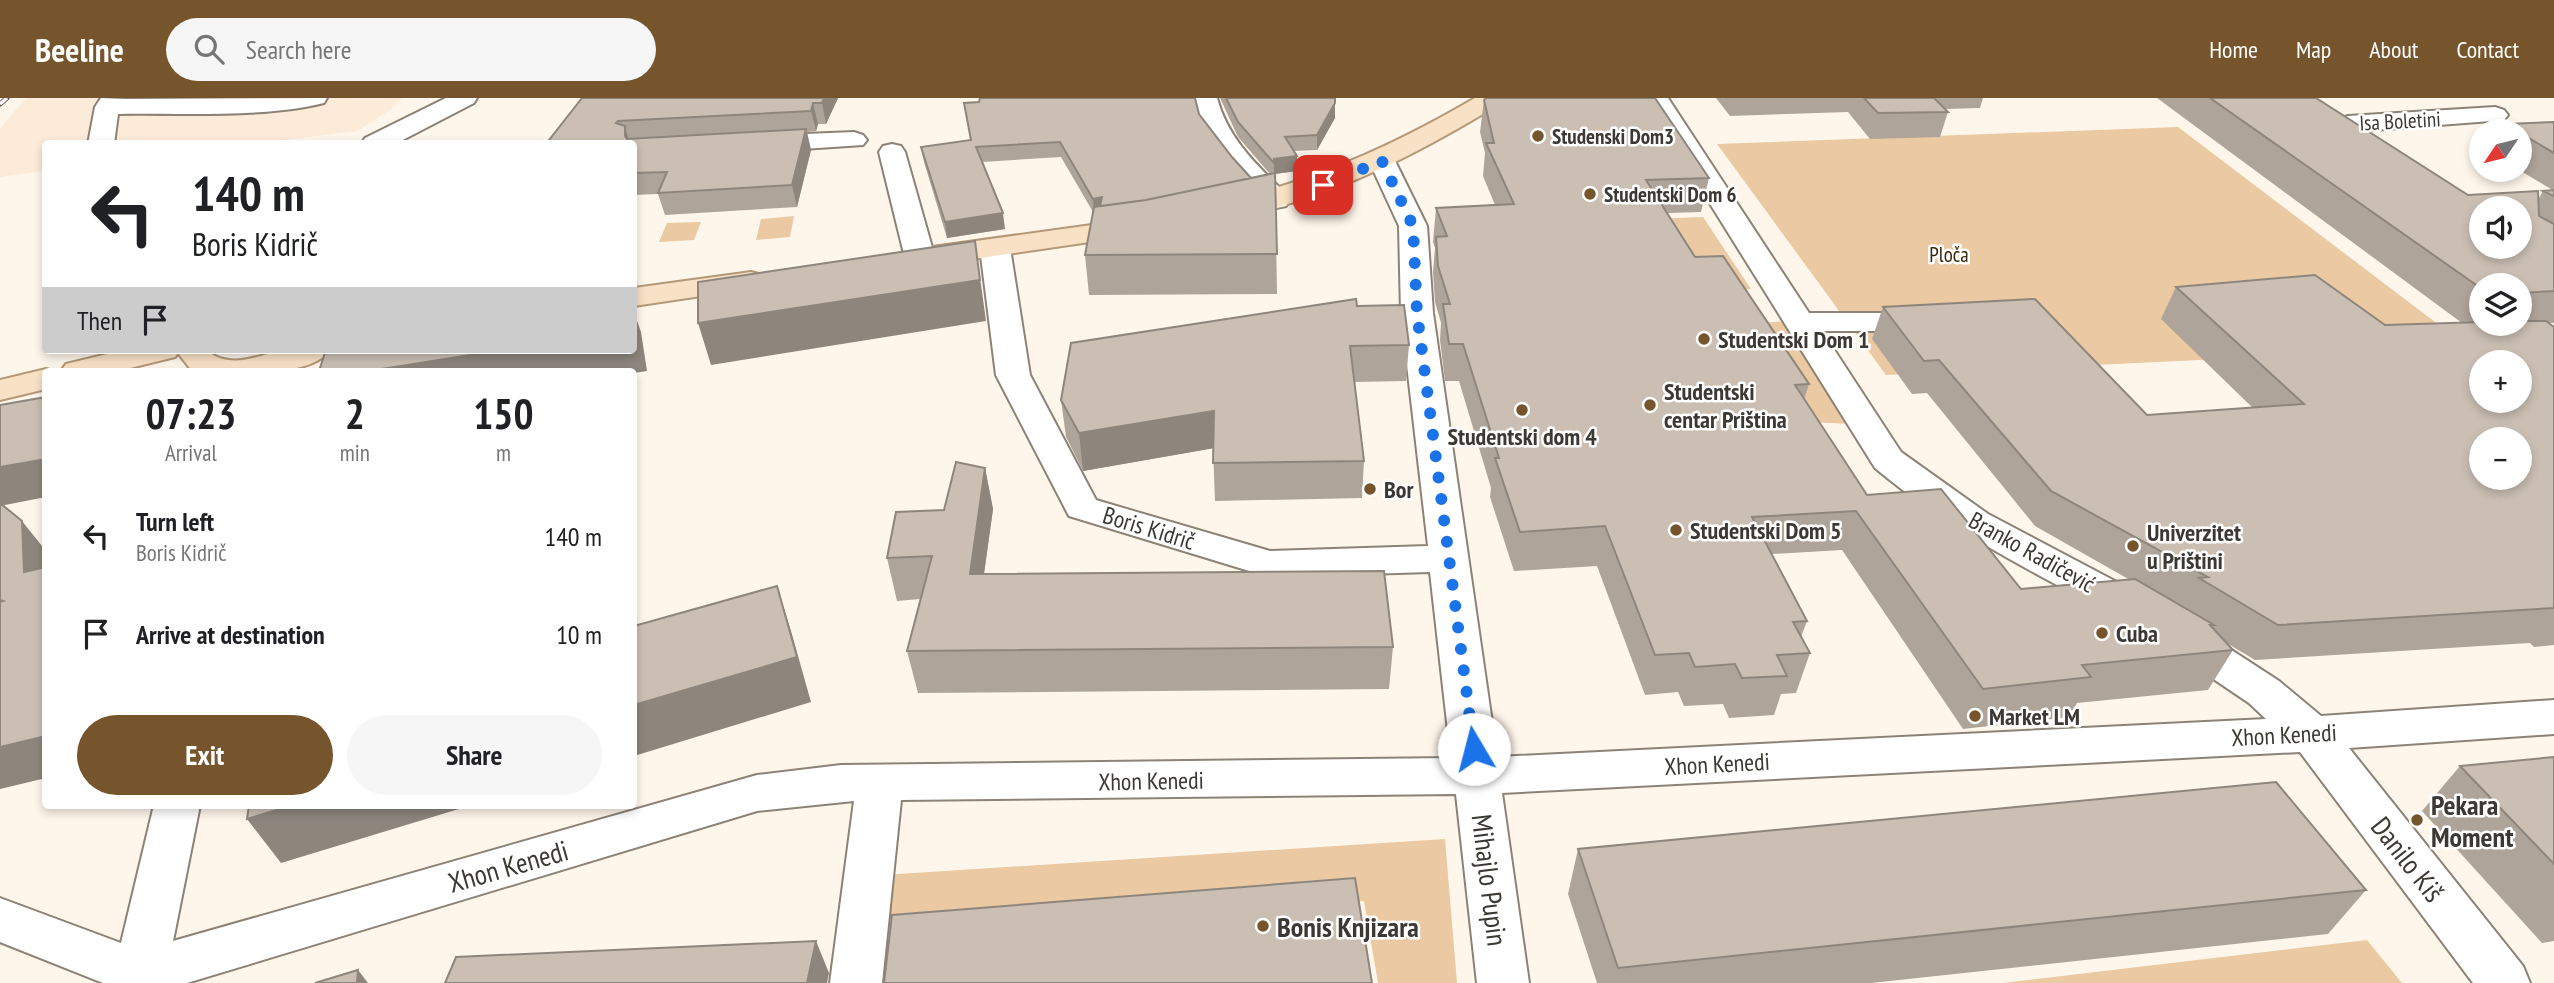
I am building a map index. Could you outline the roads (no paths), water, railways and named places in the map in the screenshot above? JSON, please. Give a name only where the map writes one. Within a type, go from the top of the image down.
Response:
[{"type":"main road","points":[[907,260],[1186,219],[1276,200],[1382,161],[1492,98]]},
{"type":"main road","name":"Isa Boletini","points":[[2338,118],[2379,144]]},
{"type":"main road","points":[[637,298],[775,278]]},
{"type":"main road","points":[[90,368],[148,354]]},
{"type":"main road","points":[[194,354],[196,359],[216,368]]},
{"type":"main road","points":[[255,368],[275,368],[305,354]]},
{"type":"main road","points":[[0,390],[42,380]]},
{"type":"street","points":[[102,140],[110,102],[267,103],[314,98]]},
{"type":"street","points":[[382,140],[465,98]]},
{"type":"street","points":[[1205,98],[1207,110],[1232,154],[1276,200]]},
{"type":"street","name":"Branko Radičević","points":[[1656,98],[1888,460],[1919,487],[2016,545],[2171,630],[2264,692],[2312,734]]},
{"type":"street","name":"Isa Boletini","points":[[2338,118],[2495,115]]},
{"type":"street","points":[[730,145],[854,140]]},
{"type":"street","points":[[892,152],[907,260]]},
{"type":"street","name":"Mihajlo Pupin","points":[[1382,161],[1413,226],[1417,313],[1503,983]]},
{"type":"street","name":"Boris Kidrič","points":[[995,248],[1013,375],[1082,508],[1269,564],[1448,558]]},
{"type":"street","points":[[1799,322],[1947,322]]},
{"type":"street","name":"Xhon Kenedi","points":[[139,979],[757,793],[841,783],[1477,776],[2312,734],[2554,717]]},
{"type":"street","name":"Danilo Kiš","points":[[2312,734],[2504,983]]},
{"type":"street","points":[[856,983],[880,783]]},
{"type":"street","points":[[0,920],[139,979],[176,809]]},
{"type":"railway","points":[[0,104],[7,98]]},
{"type":"place","name":"Studenski Dom3","points":[[1538,136]]},
{"type":"place","name":"Studentski Dom 6","points":[[1590,194]]},
{"type":"place","name":"Studentski Dom 1","points":[[1704,339]]},
{"type":"place","name":"Studentski centar Priština","points":[[1650,405]]},
{"type":"place","name":"Studentski dom 4","points":[[1522,410]]},
{"type":"place","name":"Bor","points":[[1370,489]]},
{"type":"place","name":"Studentski Dom 5","points":[[1676,530]]},
{"type":"place","name":"Univerzitet u Prištini","points":[[2133,546]]},
{"type":"place","name":"Cuba","points":[[2102,633]]},
{"type":"place","name":"Market LM","points":[[1975,716]]},
{"type":"place","name":"Pekara Moment","points":[[2417,820]]},
{"type":"place","name":"Bonis Knjizara","points":[[1263,926]]},
{"type":"park label","name":"Ploča","points":[[1949,254]]}]
